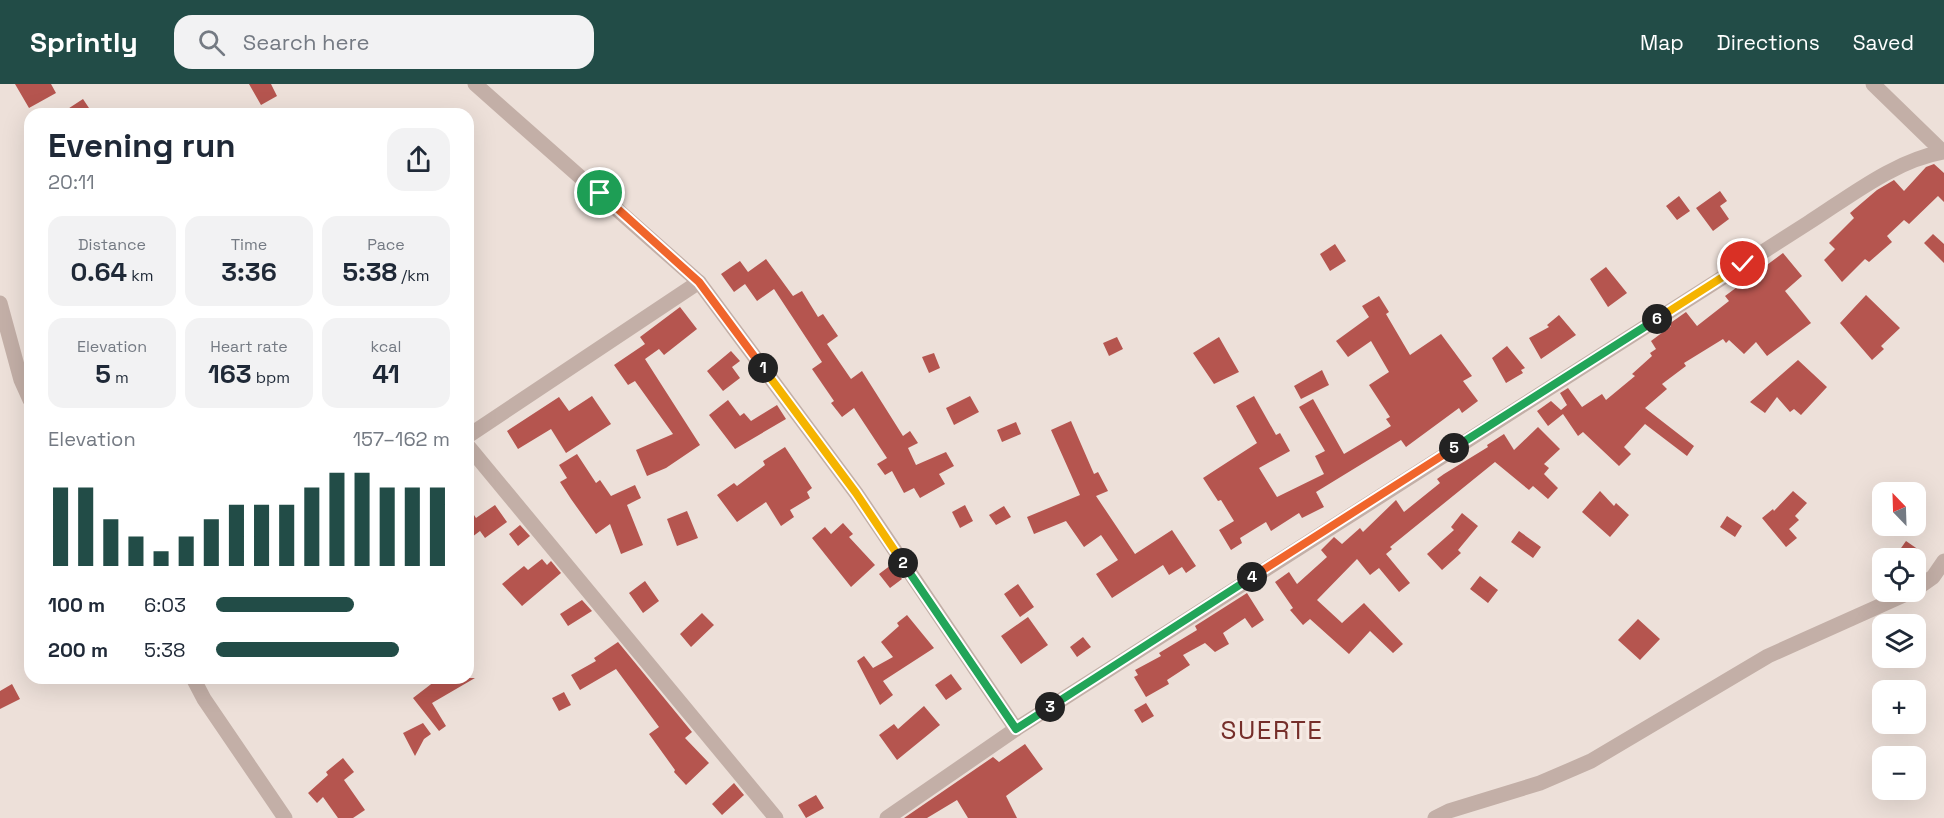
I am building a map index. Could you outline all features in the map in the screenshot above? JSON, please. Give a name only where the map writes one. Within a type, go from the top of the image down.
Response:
[{"type":"street","points":[[475,84],[699,282],[856,493],[1016,729]]},
{"type":"street","points":[[887,818],[1016,729],[1808,223],[1882,177],[1916,160],[1943,152],[1873,84]]},
{"type":"street","points":[[474,432],[699,282]]},
{"type":"street","points":[[0,303],[24,387]]},
{"type":"street","points":[[474,453],[776,818]]},
{"type":"street","points":[[1926,582],[1933,577],[1944,561]]},
{"type":"street","points":[[1435,818],[1483,800],[1540,783],[1591,761],[1768,656],[1887,602]]},
{"type":"street","points":[[196,684],[285,818]]},
{"type":"building","points":[[15,84],[51,84],[56,93],[29,108]]},
{"type":"building","points":[[249,84],[271,84],[277,96],[261,105]]},
{"type":"building","points":[[83,99],[89,108],[69,108]]},
{"type":"building","points":[[1934,164],[1944,173],[1944,202],[1938,196],[1909,224],[1904,220],[1887,236],[1892,242],[1869,262],[1865,259],[1842,282],[1824,260],[1835,249],[1829,243],[1854,218],[1850,213],[1877,190],[1894,180],[1904,191],[1926,167]]},
{"type":"building","points":[[1720,191],[1727,201],[1720,206],[1729,219],[1713,231],[1696,208]]},
{"type":"building","points":[[1679,196],[1690,211],[1677,220],[1666,206]]},
{"type":"building","points":[[1933,234],[1944,244],[1944,263],[1924,243]]},
{"type":"building","points":[[1335,244],[1346,261],[1330,271],[1320,254]]},
{"type":"building","points":[[1783,253],[1802,276],[1785,291],[1811,323],[1767,356],[1756,342],[1744,354],[1729,340],[1726,343],[1723,339],[1684,363],[1686,366],[1662,384],[1667,389],[1645,408],[1694,446],[1687,456],[1645,424],[1624,447],[1631,454],[1619,466],[1583,432],[1578,436],[1563,414],[1548,426],[1537,411],[1551,401],[1561,410],[1567,405],[1560,393],[1568,388],[1582,407],[1602,394],[1606,400],[1635,376],[1632,374],[1652,356],[1650,353],[1656,349],[1651,341],[1671,326],[1669,324],[1686,312],[1697,326],[1729,301],[1725,296]]},
{"type":"building","points":[[766,259],[793,296],[802,291],[818,317],[823,314],[838,336],[827,344],[851,379],[862,371],[903,436],[910,431],[918,443],[908,448],[916,465],[946,452],[954,466],[939,474],[945,484],[920,498],[914,488],[904,493],[892,471],[885,475],[877,464],[887,458],[854,408],[842,417],[831,403],[834,401],[812,369],[822,362],[774,289],[757,301],[745,284],[734,292],[721,274],[740,261],[748,272]]},
{"type":"building","points":[[1606,267],[1627,293],[1608,307],[1590,279]]},
{"type":"building","points":[[1866,295],[1900,328],[1881,346],[1884,349],[1872,360],[1840,323]]},
{"type":"building","points":[[1379,296],[1389,312],[1386,314],[1410,355],[1441,334],[1472,376],[1463,381],[1478,401],[1462,413],[1459,408],[1406,447],[1401,440],[1316,492],[1324,507],[1302,518],[1299,513],[1271,531],[1266,522],[1240,538],[1242,543],[1231,550],[1219,530],[1234,521],[1203,478],[1257,443],[1236,406],[1254,396],[1276,435],[1280,433],[1290,451],[1259,468],[1277,497],[1324,474],[1315,456],[1325,451],[1299,407],[1313,399],[1344,454],[1391,426],[1386,419],[1390,417],[1369,385],[1389,372],[1371,341],[1348,357],[1336,341],[1369,317],[1362,306]]},
{"type":"building","points":[[680,307],[697,329],[664,355],[659,349],[645,359],[700,445],[666,468],[647,476],[636,450],[673,434],[635,381],[628,385],[614,365],[645,344],[640,337]]},
{"type":"building","points":[[1559,315],[1576,335],[1541,359],[1529,338],[1549,327],[1547,325]]},
{"type":"building","points":[[1117,337],[1123,349],[1109,356],[1103,343]]},
{"type":"building","points":[[1219,337],[1239,372],[1214,384],[1193,353]]},
{"type":"building","points":[[1507,346],[1525,368],[1521,370],[1523,373],[1506,383],[1492,358]]},
{"type":"building","points":[[731,351],[740,361],[732,367],[740,378],[723,391],[707,371]]},
{"type":"building","points":[[934,353],[940,368],[929,373],[922,357]]},
{"type":"building","points":[[1798,360],[1827,387],[1801,415],[1794,409],[1790,412],[1777,397],[1765,413],[1750,402]]},
{"type":"building","points":[[1322,370],[1329,385],[1301,399],[1294,386]]},
{"type":"building","points":[[592,396],[611,424],[566,453],[551,429],[518,449],[507,431],[559,397],[569,411]]},
{"type":"building","points":[[970,396],[979,412],[954,425],[946,408]]},
{"type":"building","points":[[728,400],[740,416],[744,413],[751,421],[777,405],[786,419],[735,449],[709,415]]},
{"type":"building","points":[[1071,421],[1094,474],[1098,472],[1108,491],[1096,496],[1135,554],[1172,530],[1196,566],[1186,573],[1182,567],[1169,575],[1163,565],[1112,598],[1096,574],[1118,560],[1101,535],[1084,547],[1066,521],[1034,534],[1027,517],[1080,495],[1051,430]]},
{"type":"building","points":[[1016,422],[1021,434],[1002,442],[997,430]]},
{"type":"building","points":[[1538,427],[1560,449],[1544,464],[1549,468],[1544,474],[1558,488],[1548,499],[1533,486],[1529,490],[1495,462],[1390,547],[1392,549],[1386,554],[1410,583],[1399,592],[1379,568],[1370,575],[1357,559],[1317,600],[1342,623],[1364,603],[1403,644],[1393,653],[1370,631],[1349,654],[1310,619],[1303,625],[1290,610],[1293,608],[1275,582],[1289,572],[1297,584],[1327,557],[1321,550],[1334,537],[1342,544],[1360,528],[1363,532],[1396,500],[1404,512],[1440,483],[1437,479],[1488,447],[1487,445],[1504,434],[1514,450]]},
{"type":"building","points":[[785,447],[812,488],[807,492],[810,498],[790,510],[794,517],[781,526],[766,502],[737,522],[717,495],[734,483],[737,486],[765,465],[763,461]]},
{"type":"building","points":[[577,454],[596,483],[600,480],[611,496],[635,485],[641,498],[627,505],[643,545],[621,554],[610,524],[596,534],[560,482],[567,478],[559,465]]},
{"type":"building","points":[[1600,491],[1614,506],[1616,503],[1629,515],[1610,537],[1582,512]]},
{"type":"building","points":[[1793,491],[1807,503],[1795,516],[1799,520],[1789,529],[1797,538],[1786,547],[1762,518],[1773,509],[1774,511]]},
{"type":"building","points":[[495,505],[507,522],[485,538],[480,531],[474,536],[474,515],[476,518]]},
{"type":"building","points":[[965,505],[973,521],[960,528],[952,512]]},
{"type":"building","points":[[1004,506],[1011,517],[996,525],[989,515]]},
{"type":"building","points":[[687,511],[698,538],[677,546],[667,519]]},
{"type":"building","points":[[1462,513],[1478,526],[1458,550],[1461,553],[1442,570],[1427,554],[1454,530],[1451,527]]},
{"type":"building","points":[[1727,516],[1742,526],[1735,537],[1720,527]]},
{"type":"building","points":[[843,523],[853,534],[849,537],[875,565],[851,587],[812,538],[825,527],[831,534]]},
{"type":"building","points":[[520,525],[530,536],[518,546],[509,534]]},
{"type":"building","points":[[1519,531],[1541,547],[1533,558],[1511,542]]},
{"type":"building","points":[[1906,541],[1916,548],[1901,548]]},
{"type":"building","points":[[542,559],[547,565],[551,561],[561,573],[522,606],[502,584],[524,566],[528,570]]},
{"type":"building","points":[[891,565],[902,579],[890,588],[879,574]]},
{"type":"building","points":[[1480,576],[1498,590],[1488,603],[1470,589]]},
{"type":"building","points":[[645,581],[659,601],[643,613],[629,593]]},
{"type":"building","points":[[1018,584],[1034,607],[1020,617],[1004,594]]},
{"type":"building","points":[[1247,593],[1264,620],[1252,628],[1245,618],[1223,633],[1229,644],[1215,652],[1205,643],[1183,655],[1190,665],[1167,680],[1169,684],[1146,697],[1134,677],[1138,675],[1135,670],[1161,656],[1159,653],[1197,630],[1195,626]]},
{"type":"building","points":[[582,600],[592,611],[568,626],[560,614]]},
{"type":"building","points":[[702,613],[714,625],[691,647],[680,634]]},
{"type":"building","points":[[907,615],[934,648],[883,681],[893,695],[880,705],[857,661],[864,656],[873,668],[893,657],[881,642],[899,626],[897,623]]},
{"type":"building","points":[[1028,617],[1048,645],[1021,664],[1001,636]]},
{"type":"building","points":[[1638,619],[1660,639],[1640,660],[1618,640]]},
{"type":"building","points":[[1083,637],[1091,647],[1077,657],[1070,647]]},
{"type":"building","points":[[618,642],[692,732],[685,738],[709,763],[686,785],[674,772],[675,770],[649,734],[659,727],[616,669],[580,690],[571,675],[596,661],[594,658]]},
{"type":"building","points":[[951,674],[962,689],[946,700],[935,685]]},
{"type":"building","points":[[12,684],[20,699],[0,709],[0,691]]},
{"type":"building","points":[[431,684],[465,684],[432,703],[446,726],[439,731],[413,698]]},
{"type":"building","points":[[564,692],[571,705],[559,711],[552,698]]},
{"type":"building","points":[[1146,703],[1154,716],[1142,723],[1134,710]]},
{"type":"building","points":[[924,706],[940,725],[897,760],[879,735],[894,724],[898,729]]},
{"type":"building","points":[[423,723],[431,734],[424,739],[415,756],[403,733]]},
{"type":"building","points":[[1025,744],[1043,769],[1006,796],[1017,818],[968,818],[957,800],[927,818],[904,818],[993,757],[999,762]]},
{"type":"building","points":[[343,758],[354,772],[344,780],[365,810],[353,818],[338,818],[323,797],[317,803],[308,793],[328,775],[326,772]]},
{"type":"building","points":[[734,783],[744,795],[722,815],[712,804]]},
{"type":"building","points":[[816,795],[824,808],[806,818],[798,805]]},
{"type":"district","name":"SUERTE","points":[[1272,730]]},
{"type":"route","points":[[600,193],[699,282],[856,493],[1016,729],[1743,264]]}]
